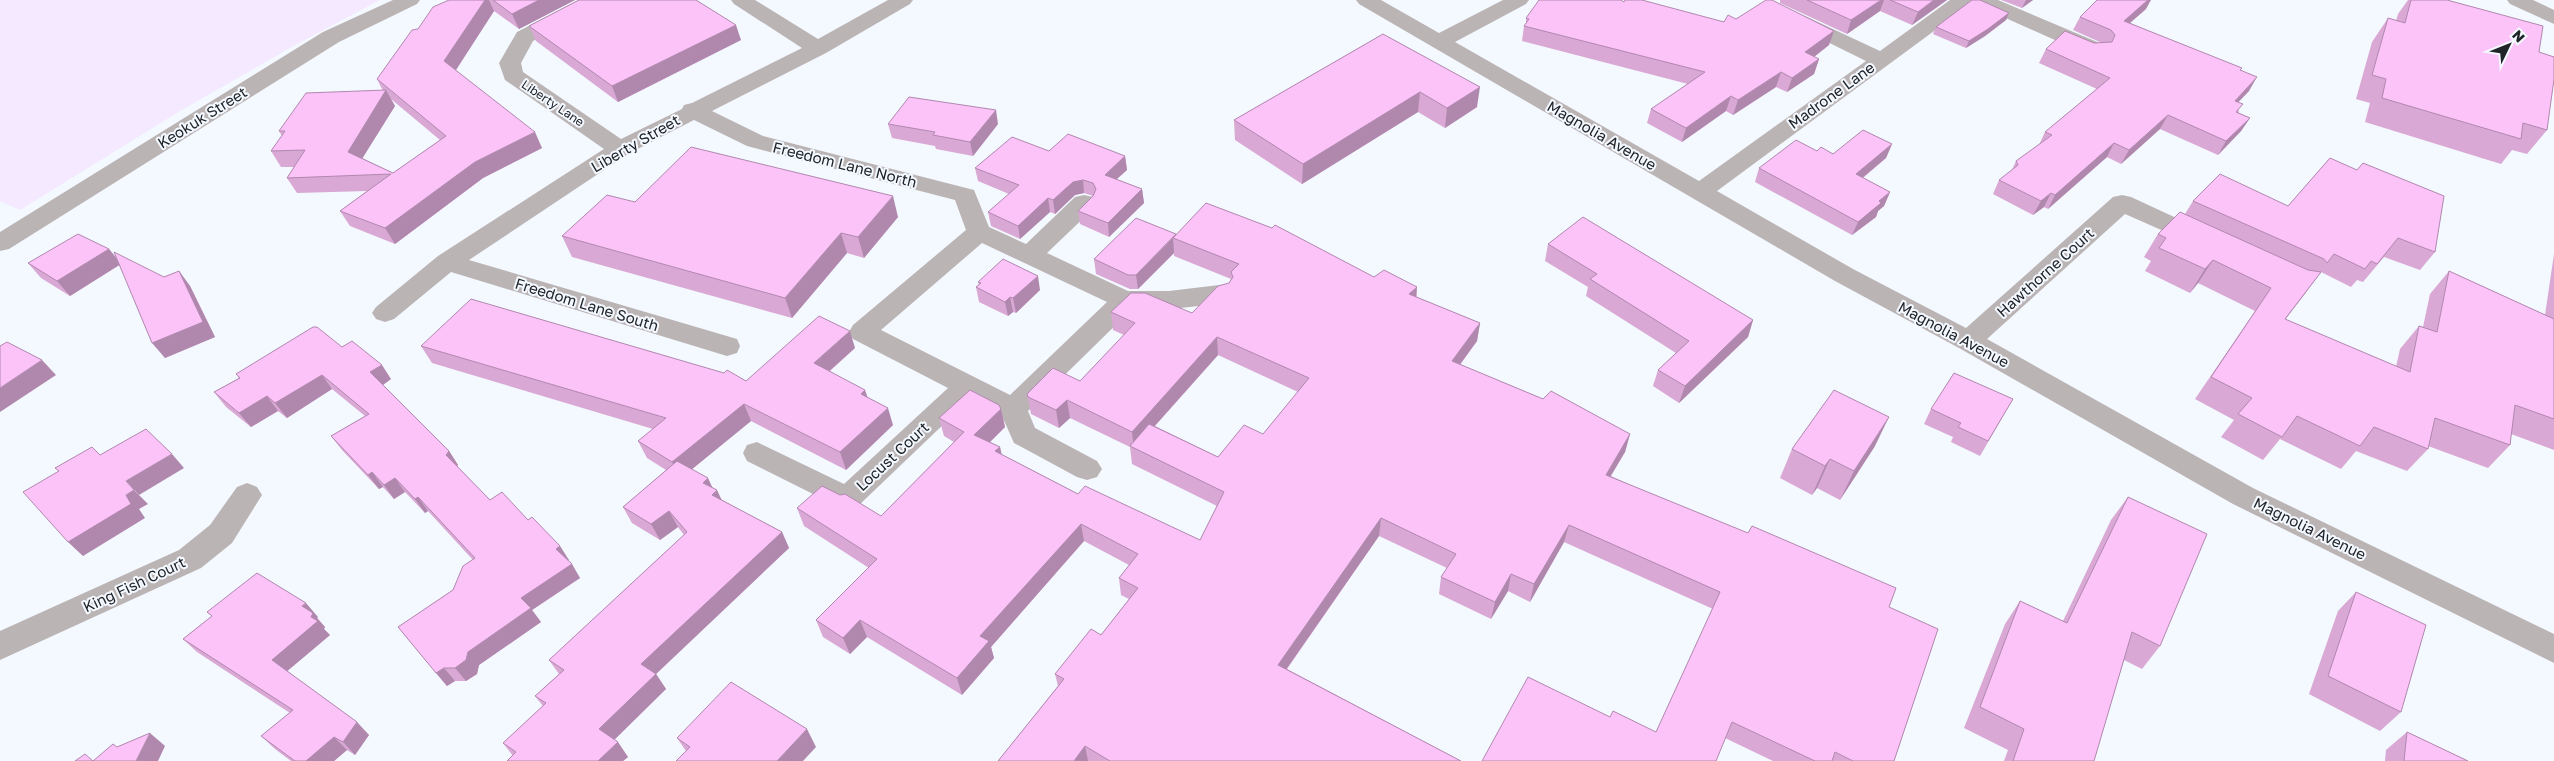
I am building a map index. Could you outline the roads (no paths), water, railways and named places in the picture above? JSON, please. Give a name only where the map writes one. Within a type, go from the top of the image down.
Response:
[{"type":"street","name":"Keokuk Street","points":[[0,243],[330,37],[410,0]]},
{"type":"street","name":"Liberty Lane","points":[[594,0],[525,37],[510,62],[513,75],[620,149]]},
{"type":"street","points":[[741,0],[818,48]]},
{"type":"street","name":"Liberty Street","points":[[385,313],[447,262],[620,149],[692,110],[818,48],[903,0]]},
{"type":"street","name":"Magnolia Avenue","points":[[1366,0],[1844,275],[1968,341],[2243,496],[2554,649]]},
{"type":"street","points":[[1440,41],[1519,0]]},
{"type":"street","name":"Madrone Lane","points":[[1700,192],[1963,0]]},
{"type":"street","points":[[1980,0],[2096,50]]},
{"type":"street","points":[[2516,0],[2554,18]]},
{"type":"street","points":[[1783,13],[1880,59]]},
{"type":"street","name":"Freedom Lane North","points":[[692,110],[755,141],[965,195],[979,232]]},
{"type":"street","points":[[1030,255],[1084,203]]},
{"type":"street","name":"Hawthorne Court","points":[[1968,341],[2122,203],[2220,248]]},
{"type":"street","points":[[1087,469],[1024,435],[1013,409],[862,332],[979,232],[1125,300],[1169,300],[1219,294]]},
{"type":"street","name":"Freedom Lane South","points":[[447,262],[727,346]]},
{"type":"street","points":[[1013,409],[1125,300]]},
{"type":"street","name":"Locust Court","points":[[757,453],[847,498],[967,386]]},
{"type":"street","name":"King Fish Court","points":[[0,646],[190,559],[221,534],[247,495]]}]
